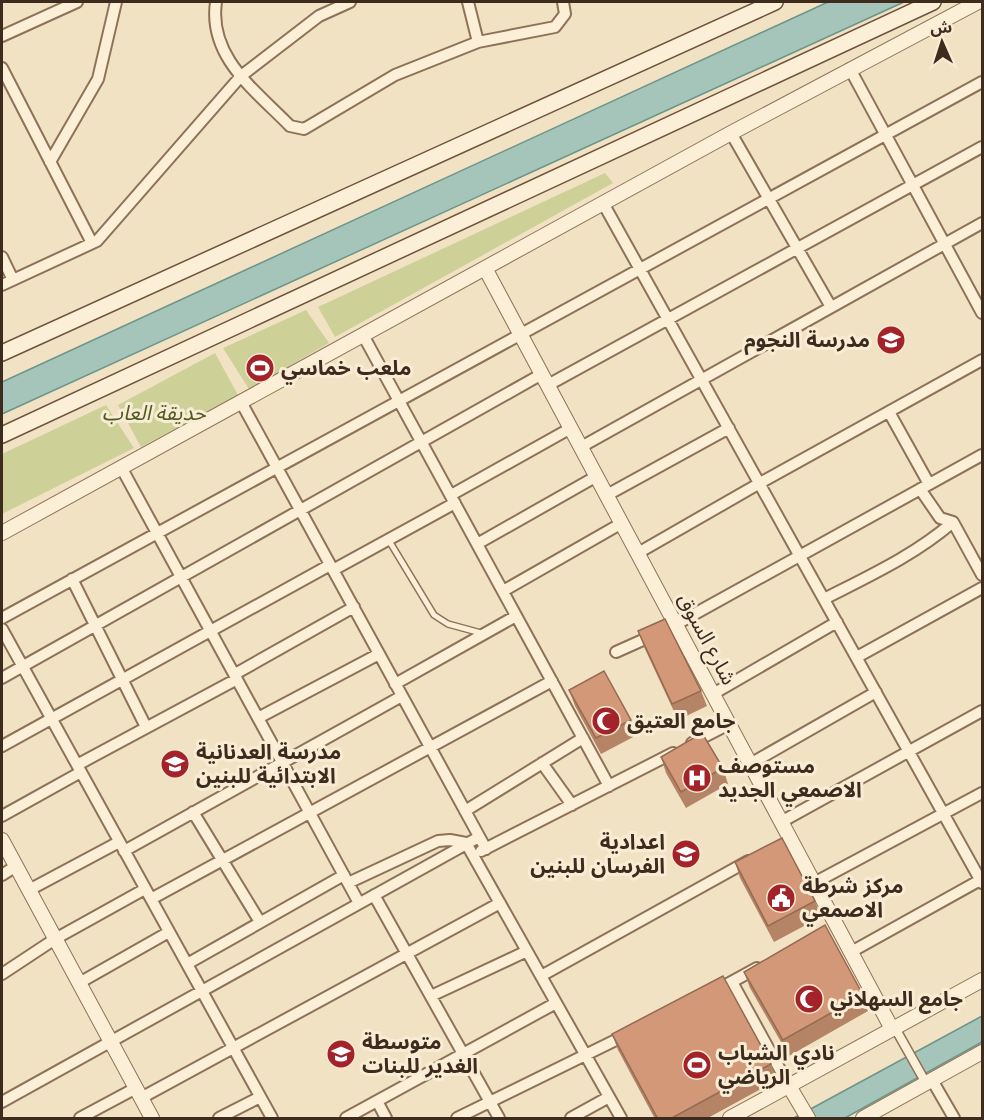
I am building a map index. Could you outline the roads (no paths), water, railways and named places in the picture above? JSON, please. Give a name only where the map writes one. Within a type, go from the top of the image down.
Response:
[{"type":"main road","points":[[2,353],[775,2]]},
{"type":"main road","points":[[2,435],[933,2]]},
{"type":"street","points":[[2,36],[77,2]]},
{"type":"street","points":[[50,162],[98,79],[116,2]]},
{"type":"street","points":[[216,2],[214,15],[218,38],[230,63],[290,126],[304,129],[395,75],[478,42],[555,27],[566,14],[564,2]]},
{"type":"street","points":[[2,285],[97,241],[241,76],[319,16],[350,2]]},
{"type":"street","points":[[468,2],[478,42]]},
{"type":"street","points":[[2,533],[731,133],[978,2]]},
{"type":"street","points":[[2,68],[92,243]]},
{"type":"street","points":[[850,69],[982,313]]},
{"type":"street","points":[[2,618],[982,82]]},
{"type":"street","points":[[731,133],[831,307]]},
{"type":"street","points":[[2,678],[422,442],[668,319],[982,147]]},
{"type":"street","points":[[603,203],[982,881],[851,952]]},
{"type":"street","points":[[581,447],[982,223]]},
{"type":"street","points":[[2,257],[14,280]]},
{"type":"street","name":"شارع السوق","points":[[485,268],[781,822],[785,840],[814,883],[832,928],[851,952],[894,1029]]},
{"type":"street","points":[[363,335],[609,786]]},
{"type":"street","points":[[638,554],[760,483],[982,360]]},
{"type":"street","points":[[241,402],[486,849]]},
{"type":"street","points":[[889,412],[940,518],[953,522],[982,575]]},
{"type":"street","points":[[2,746],[211,630],[388,539],[571,428]]},
{"type":"street","points":[[607,495],[729,428]]},
{"type":"street","points":[[616,652],[676,624],[982,455]]},
{"type":"street","points":[[122,467],[359,903]]},
{"type":"street","points":[[477,544],[597,476]]},
{"type":"street","points":[[824,599],[909,555],[930,542],[953,522]]},
{"type":"street","points":[[503,591],[622,523]]},
{"type":"street","points":[[72,579],[146,727]]},
{"type":"street","points":[[857,657],[982,588]]},
{"type":"street","points":[[2,816],[146,727],[354,607]]},
{"type":"street","points":[[395,684],[516,616]]},
{"type":"street","points":[[713,694],[837,622]]},
{"type":"street","points":[[2,629],[272,1119]]},
{"type":"street","points":[[258,718],[379,654]]},
{"type":"street","points":[[151,899],[552,681]]},
{"type":"street","points":[[750,764],[876,692]]},
{"type":"street","points":[[29,890],[193,812],[402,696]]},
{"type":"street","points":[[781,822],[982,711]]},
{"type":"street","points":[[473,856],[729,724]]},
{"type":"street","points":[[465,812],[583,738]]},
{"type":"street","points":[[542,763],[572,805]]},
{"type":"street","points":[[814,883],[982,793]]},
{"type":"street","points":[[193,812],[260,922]]},
{"type":"street","points":[[2,1102],[479,837]]},
{"type":"street","points":[[2,840],[152,1119]]},
{"type":"street","points":[[187,964],[260,922],[346,879],[438,841],[466,843]]},
{"type":"street","points":[[466,843],[621,1119]]},
{"type":"street","points":[[541,976],[759,854]]},
{"type":"street","points":[[2,874],[16,866]]},
{"type":"street","points":[[2,974],[55,939],[145,889]]},
{"type":"street","points":[[374,895],[499,1119]]},
{"type":"street","points":[[80,1119],[233,1048],[500,903]]},
{"type":"street","points":[[79,983],[169,932]]},
{"type":"street","points":[[430,996],[527,951]]},
{"type":"street","points":[[701,998],[763,965]]},
{"type":"street","points":[[730,1119],[982,980]]},
{"type":"street","points":[[732,982],[808,1119]]},
{"type":"street","points":[[346,1119],[556,1003]]},
{"type":"street","points":[[457,1119],[489,1101],[638,1029]]},
{"type":"street","points":[[894,1029],[954,1119]]},
{"type":"street","points":[[863,1119],[982,1052]]},
{"type":"street","points":[[219,1119],[261,1097]]},
{"type":"street","points":[[571,1119],[609,1097]]},
{"type":"street","points":[[377,1101],[386,1119]]},
{"type":"lane","points":[[388,539],[434,615],[448,624],[483,634]]},
{"type":"water","points":[[828,2],[904,2],[2,414],[2,382]]},
{"type":"water","points":[[982,1016],[982,1042],[845,1118],[794,1118]]},
{"type":"place","name":"مدرسة النجوم","points":[[891,340]]},
{"type":"place","name":"ملعب خماسي","points":[[260,368]]},
{"type":"place","name":"جامع العتيق","points":[[606,721]]},
{"type":"place","name":"مدرسة العدنانية الابتدائية للبنين","points":[[175,764]]},
{"type":"place","name":"مستوصف الاصمعي الجديد","points":[[697,778]]},
{"type":"place","name":"اعدادية الفرسان للبنين","points":[[686,854]]},
{"type":"place","name":"مركز شرطة الاصمعي","points":[[781,898]]},
{"type":"place","name":"جامع السهلاني","points":[[809,999]]},
{"type":"place","name":"متوسطة الغدير للبنات","points":[[341,1054]]},
{"type":"place","name":"نادي الشباب الرياضي","points":[[697,1065]]},
{"type":"park label","name":"حديقة العاب","points":[[154,413]]}]
